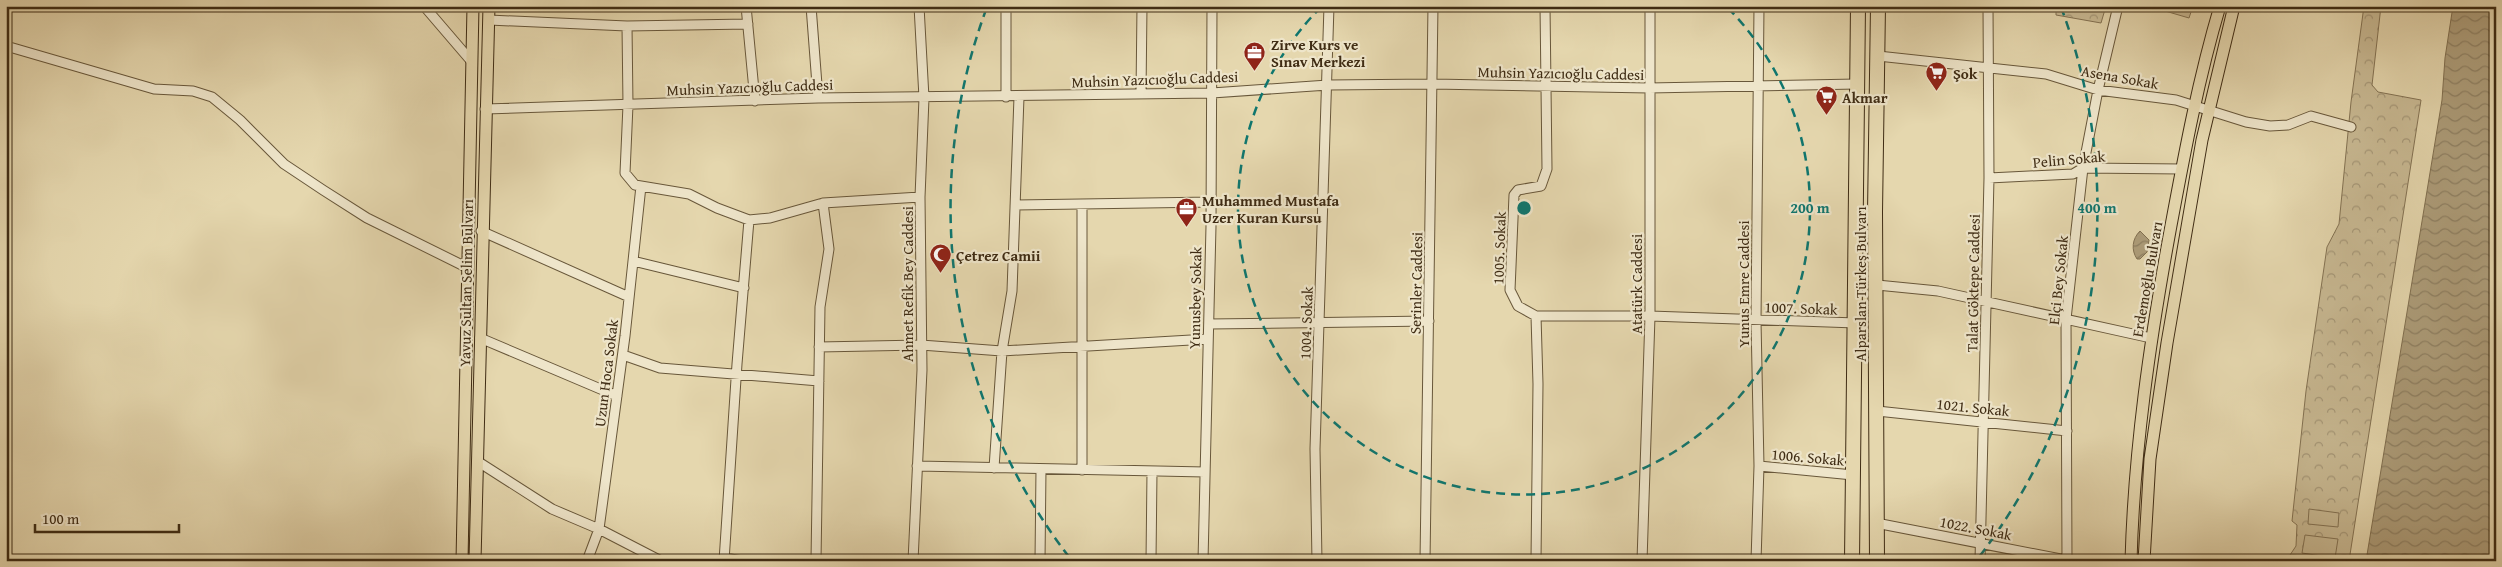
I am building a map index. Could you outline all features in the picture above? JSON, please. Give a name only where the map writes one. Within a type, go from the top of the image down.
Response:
[{"type":"highway","name":"Alparslan Türkeş Bulvarı","points":[[1852,561],[1858,6]]},
{"type":"highway","name":"Alparslan Türkeş Bulvarı","points":[[1877,561],[1877,285],[1875,212],[1878,6]]},
{"type":"main road","name":"Yavuz Sultan Selim Bulvarı","points":[[462,561],[473,6]]},
{"type":"main road","name":"Yavuz Sultan Selim Bulvarı","points":[[475,561],[484,109],[489,6]]},
{"type":"main road","name":"Erdemoğlu Bulvarı","points":[[2131,561],[2132,497],[2151,338],[2195,106],[2220,6]]},
{"type":"main road","name":"Erdemoğlu Bulvarı","points":[[2144,561],[2150,459],[2161,381],[2202,140],[2234,6]]},
{"type":"street","points":[[424,6],[472,62]]},
{"type":"street","points":[[746,6],[755,101]]},
{"type":"street","points":[[811,6],[818,98]]},
{"type":"street","name":"Ahmet Refik Bey Caddesi","points":[[913,561],[921,345],[920,197],[924,98],[919,6]]},
{"type":"street","points":[[1006,6],[1006,97]]},
{"type":"street","points":[[1141,94],[1142,6]]},
{"type":"street","name":"Yunusbey Sokak","points":[[1203,561],[1211,202],[1212,6]]},
{"type":"street","name":"1004. Sokak","points":[[1317,561],[1315,449],[1329,6]]},
{"type":"street","name":"Serinler Caddesi","points":[[1425,561],[1434,84],[1433,6]]},
{"type":"street","name":"1005. Sokak","points":[[1536,316],[1518,306],[1510,290],[1514,195],[1518,190],[1541,186],[1547,169],[1545,6]]},
{"type":"street","name":"Atatürk Caddesi","points":[[1642,561],[1650,316],[1650,6]]},
{"type":"street","name":"Yunus Emre Caddesi","points":[[1756,561],[1759,466],[1756,320],[1759,6]]},
{"type":"street","name":"Talat Göktepe Caddesi","points":[[1980,561],[1990,178],[1988,6]]},
{"type":"street","name":"Elçi Bey Sokak","points":[[2068,560],[2066,319],[2084,168],[2098,90],[2118,6]]},
{"type":"street","points":[[489,20],[627,26],[748,24]]},
{"type":"street","points":[[627,26],[628,105],[625,173],[635,185],[689,194],[717,208],[749,220],[770,218],[822,203],[920,197]]},
{"type":"street","points":[[6,46],[154,89],[194,91],[212,97],[240,120],[284,164],[367,218],[468,268]]},
{"type":"street","name":"Asena Sokak","points":[[1878,56],[1988,66],[2046,74],[2098,90],[2176,100],[2270,126],[2288,125],[2311,116],[2351,127]]},
{"type":"street","name":"Muhsin Yazıcıoğlu Caddesi","points":[[484,109],[818,98],[1019,97],[1212,93],[1328,85],[1434,84],[1545,87],[1758,88],[1857,84]]},
{"type":"street","points":[[994,468],[1002,351],[1012,291],[1019,97]]},
{"type":"street","name":"Pelin Sokak","points":[[1990,178],[2073,174],[2084,168],[2182,169]]},
{"type":"street","name":"Uzun Hoca Sokak","points":[[587,561],[599,529],[623,355],[641,186]]},
{"type":"street","points":[[1015,205],[1211,202]]},
{"type":"street","points":[[816,561],[820,307],[828,249],[822,203]]},
{"type":"street","points":[[1082,204],[1082,470]]},
{"type":"street","points":[[743,561],[724,559],[736,373],[749,220]]},
{"type":"street","points":[[482,231],[629,297]]},
{"type":"street","points":[[633,261],[744,288]]},
{"type":"street","points":[[1877,285],[1938,291],[2151,338]]},
{"type":"street","points":[[1536,316],[1536,561]]},
{"type":"street","name":"1007. Sokak","points":[[1536,316],[1650,316],[1856,323]]},
{"type":"street","points":[[1208,324],[1429,321]]},
{"type":"street","points":[[480,338],[617,396]]},
{"type":"street","points":[[819,347],[921,345],[1002,351],[1208,339]]},
{"type":"street","points":[[623,355],[660,368],[819,381]]},
{"type":"street","name":"1021. Sokak","points":[[1877,411],[2066,431]]},
{"type":"street","points":[[477,460],[552,509],[599,529],[661,561]]},
{"type":"street","points":[[917,466],[1205,472]]},
{"type":"street","name":"1006. Sokak","points":[[1759,466],[1853,475]]},
{"type":"street","points":[[1040,469],[1040,561]]},
{"type":"street","points":[[1150,561],[1152,472]]},
{"type":"street","name":"1022. Sokak","points":[[1876,523],[2068,560]]},
{"type":"green space","points":[[2056,6],[2106,6],[2101,23],[2056,15]]},
{"type":"green space","points":[[2148,6],[2193,6],[2189,18]]},
{"type":"green space","points":[[2364,6],[2381,6],[2372,85],[2378,92],[2421,100],[2349,561],[2286,561],[2296,546],[2297,525],[2292,521],[2306,391],[2327,247],[2339,224],[2351,102]]},
{"type":"green space","points":[[2309,509],[2339,513],[2338,527],[2308,524]]},
{"type":"green space","points":[[2305,535],[2338,539],[2335,558],[2302,553]]},
{"type":"water","points":[[2453,6],[2496,6],[2496,561],[2366,561],[2442,100],[2445,58]]},
{"type":"water","points":[[2140,231],[2149,240],[2147,252],[2140,259],[2137,259],[2133,245],[2135,237]]},
{"type":"place","name":"Zirve Kurs ve Sınav Merkezi","points":[[1255,72]]},
{"type":"place","name":"Şok","points":[[1937,92]]},
{"type":"place","name":"Akmar","points":[[1826,116]]},
{"type":"place","name":"Muhammed Mustafa Uzer Kuran Kursu","points":[[1186,228]]},
{"type":"place","name":"Çetrez Camii","points":[[940,274]]}]
